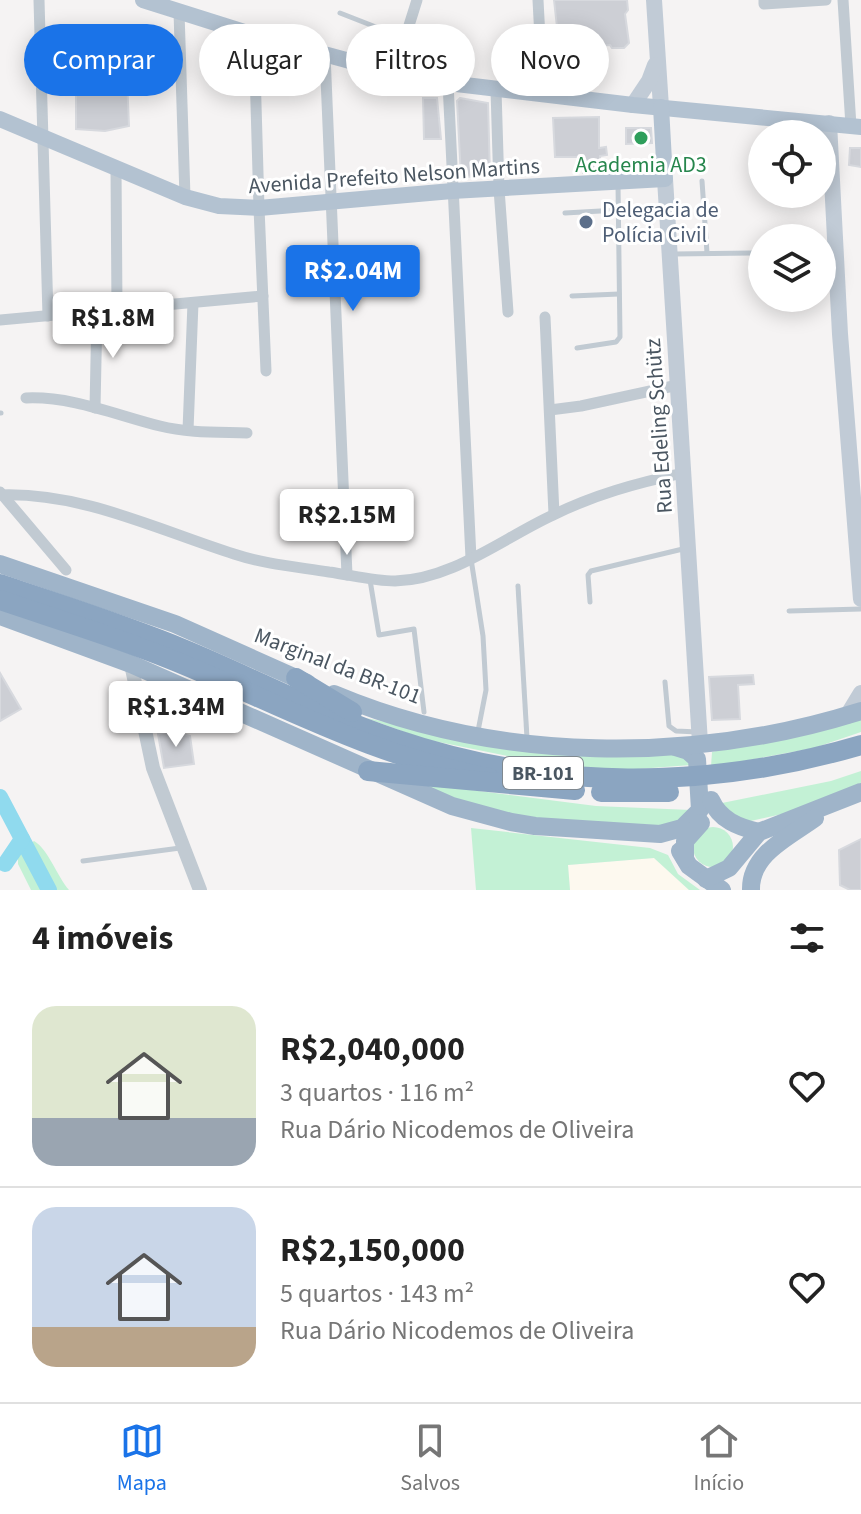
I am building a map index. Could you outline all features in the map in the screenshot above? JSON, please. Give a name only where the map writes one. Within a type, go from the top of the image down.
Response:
[{"type":"highway","name":"Marginal da BR-101","points":[[0,564],[175,624],[382,712],[477,736],[592,748],[675,747],[699,738],[726,741],[780,733],[854,714]]},
{"type":"highway","name":"BR-101","points":[[0,584],[166,642],[396,740],[486,764],[562,776],[708,786],[861,745]]},
{"type":"highway","name":"BR-101","points":[[0,600],[164,657],[386,752],[460,772],[579,791],[633,793],[808,773],[861,758]]},
{"type":"highway","points":[[0,616],[131,664],[452,806],[511,822],[660,834],[682,828],[700,810],[702,801],[697,759],[688,751],[675,747]]},
{"type":"highway","points":[[296,678],[396,740]]},
{"type":"highway","points":[[685,859],[685,841],[709,814],[709,752],[726,741]]},
{"type":"highway","points":[[368,771],[579,791]]},
{"type":"highway","points":[[708,786],[719,814],[759,832]]},
{"type":"highway","points":[[660,834],[674,844],[689,866],[712,886],[759,832],[861,792]]},
{"type":"highway","points":[[751,890],[754,870],[764,855],[834,804]]},
{"type":"highway","points":[[728,890],[735,862]]},
{"type":"main road","points":[[143,0],[218,24]]},
{"type":"main road","points":[[654,0],[661,107]]},
{"type":"main road","points":[[633,105],[650,78],[658,56]]},
{"type":"main road","points":[[552,96],[798,120]]},
{"type":"main road","name":"Rua Edeling Schütz","points":[[661,107],[699,738]]},
{"type":"main road","name":"Avenida Prefeito Nelson Martins","points":[[0,119],[185,197],[219,206],[259,208],[452,191],[665,179]]},
{"type":"main road","points":[[836,124],[856,126]]},
{"type":"main road","points":[[833,208],[861,599]]},
{"type":"main road","points":[[854,714],[861,693]]},
{"type":"street","points":[[39,0],[48,316]]},
{"type":"street","points":[[409,24],[417,0]]},
{"type":"street","points":[[538,0],[539,24]]},
{"type":"street","points":[[764,2],[826,0]]},
{"type":"street","points":[[843,0],[856,126]]},
{"type":"street","points":[[179,12],[185,197]]},
{"type":"street","points":[[256,96],[266,371]]},
{"type":"street","points":[[327,96],[347,575]]},
{"type":"street","points":[[448,96],[471,558]]},
{"type":"street","points":[[496,96],[508,312]]},
{"type":"street","points":[[116,167],[117,310]]},
{"type":"street","points":[[0,320],[263,296]]},
{"type":"street","points":[[188,430],[193,303]]},
{"type":"street","points":[[95,408],[97,312]]},
{"type":"street","points":[[545,317],[554,514]]},
{"type":"street","points":[[550,410],[678,385]]},
{"type":"street","points":[[26,398],[47,398],[95,408],[160,426],[247,433]]},
{"type":"street","points":[[1,494],[47,498],[86,506],[157,526],[239,556],[398,581],[419,578],[471,558],[554,514],[605,492],[683,473]]},
{"type":"street","points":[[1,494],[66,570]]},
{"type":"street","points":[[131,664],[153,768],[200,890]]},
{"type":"lane","points":[[340,13],[369,24]]},
{"type":"lane","points":[[702,181],[707,253]]},
{"type":"lane","points":[[577,348],[616,342],[620,337],[618,182]]},
{"type":"lane","points":[[565,213],[618,210]]},
{"type":"lane","points":[[669,254],[748,253]]},
{"type":"lane","points":[[572,296],[619,294]]},
{"type":"lane","points":[[590,602],[588,575],[591,571],[688,548]]},
{"type":"lane","points":[[471,558],[483,636],[486,690],[477,736]]},
{"type":"lane","points":[[370,579],[379,635],[414,629],[424,712]]},
{"type":"lane","points":[[518,586],[528,743]]},
{"type":"lane","points":[[789,611],[861,609]]},
{"type":"lane","points":[[665,682],[669,726],[699,738]]},
{"type":"lane","points":[[83,861],[185,847]]},
{"type":"shaded area","points":[[654,858],[689,890],[570,890],[568,865]]},
{"type":"green space","points":[[861,716],[861,732],[814,748],[711,767],[712,752]]},
{"type":"green space","points":[[366,718],[509,747],[685,754],[691,765],[625,770],[562,767],[424,739]]},
{"type":"green space","points":[[861,771],[861,783],[800,810],[742,823],[717,804],[831,781]]},
{"type":"green space","points":[[410,782],[596,806],[691,810],[672,826],[528,819],[458,800]]},
{"type":"green space","points":[[713,827],[727,833],[733,847],[727,861],[713,867],[699,861],[693,847],[699,833]]},
{"type":"green space","points":[[471,828],[650,848],[668,855],[678,874],[700,890],[689,890],[654,858],[568,865],[570,890],[476,890]]},
{"type":"green space","points":[[34,841],[44,850],[69,890],[31,890],[18,864],[18,854]]},
{"type":"building","points":[[554,0],[627,0],[628,10],[625,14],[629,43],[624,48],[612,48],[609,45],[609,24],[557,24]]},
{"type":"building","points":[[76,96],[128,96],[129,126],[105,131],[76,129]]},
{"type":"building","points":[[423,98],[437,98],[441,139],[424,139]]},
{"type":"building","points":[[460,98],[488,103],[490,176],[461,177],[457,101]]},
{"type":"building","points":[[599,117],[599,148],[606,147],[607,155],[600,156],[601,172],[583,173],[582,157],[555,157],[553,118]]},
{"type":"building","points":[[626,128],[651,128],[652,143],[626,144]]},
{"type":"building","points":[[850,148],[861,148],[861,167],[849,165]]},
{"type":"building","points":[[0,673],[21,709],[0,721]]},
{"type":"building","points":[[753,675],[754,684],[738,685],[740,719],[712,720],[709,677]]},
{"type":"building","points":[[172,731],[190,736],[194,764],[164,768],[158,734]]},
{"type":"building","points":[[861,839],[861,890],[850,890],[840,885],[839,850]]},
{"type":"waterway","points":[[0,797],[49,890]]},
{"type":"waterway","points":[[5,864],[22,839]]},
{"type":"place","name":"Academia AD3","points":[[641,138]]},
{"type":"place","name":"Delegacia de Polícia Civil","points":[[586,222]]}]
